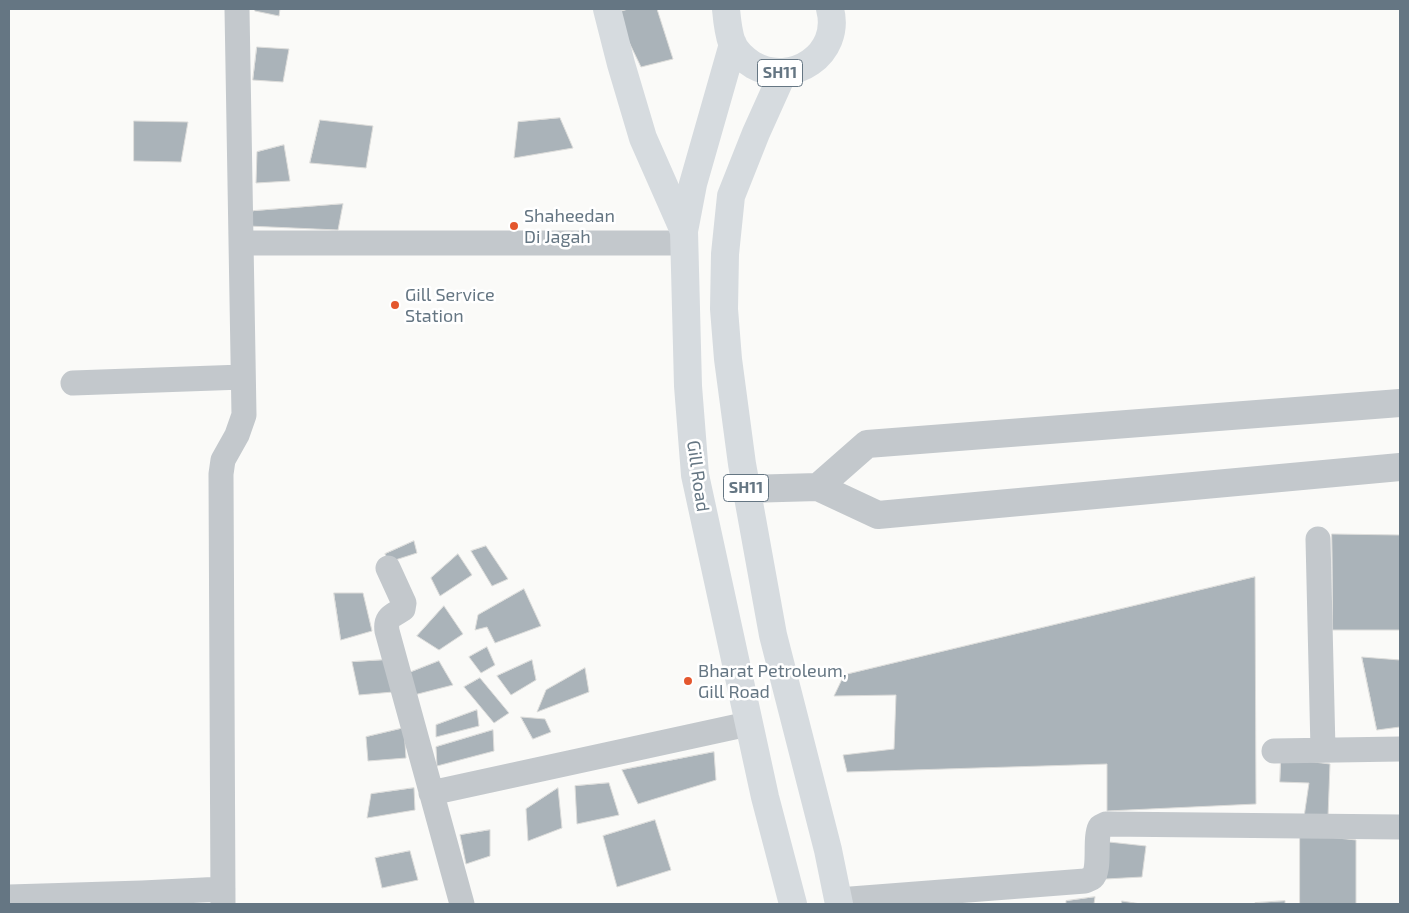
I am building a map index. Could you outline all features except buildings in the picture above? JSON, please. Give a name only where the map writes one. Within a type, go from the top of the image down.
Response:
[{"type":"main road","name":"SH11","points":[[607,9],[643,138],[684,237]]},
{"type":"main road","name":"SH11","points":[[726,9],[727,24],[733,44],[745,60],[763,70],[783,73],[803,68],[820,55],[830,38],[832,17],[830,9]]},
{"type":"main road","name":"Gill Road","points":[[733,44],[693,184],[684,237],[688,386],[695,475],[764,797],[793,904]]},
{"type":"main road","name":"SH11","points":[[783,73],[756,133],[731,196],[725,254],[724,309],[728,359],[746,489],[773,636],[828,850],[839,902]]},
{"type":"street","points":[[9,897],[142,899],[223,897],[221,474],[223,460],[241,425],[244,415],[237,9]]},
{"type":"street","points":[[241,243],[684,237]]},
{"type":"street","points":[[73,383],[243,378]]},
{"type":"street","points":[[818,487],[867,444],[1400,403]]},
{"type":"street","points":[[746,489],[818,487],[878,515],[1400,467]]},
{"type":"street","points":[[1318,539],[1324,750]]},
{"type":"street","points":[[388,568],[404,603],[403,609],[388,618],[386,623],[387,631],[462,904]]},
{"type":"street","points":[[431,793],[748,724]]},
{"type":"street","points":[[1274,751],[1400,749]]},
{"type":"street","points":[[839,902],[1092,878],[1096,873],[1097,834],[1100,827],[1106,824],[1400,827]]},
{"type":"place","name":"Shaheedan Di Jagah","points":[[514,226]]},
{"type":"place","name":"Gill Service Station","points":[[395,305]]},
{"type":"place","name":"Bharat Petroleum, Gill Road","points":[[688,681]]}]
